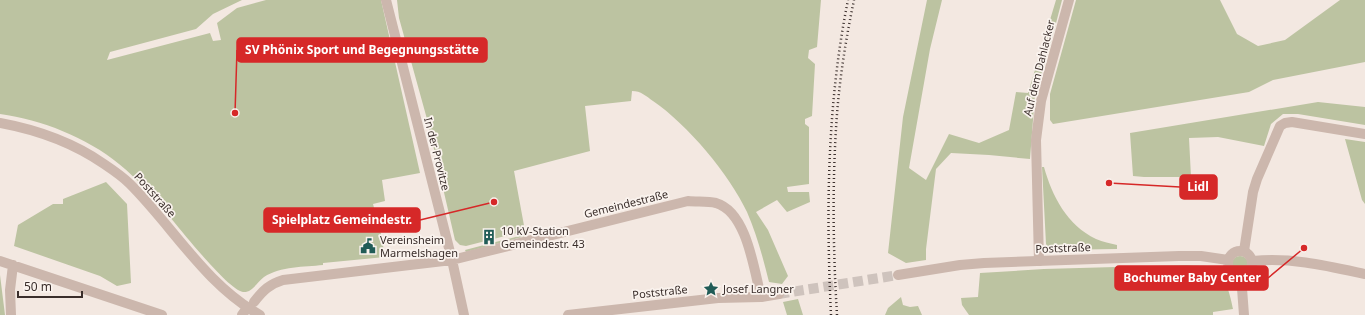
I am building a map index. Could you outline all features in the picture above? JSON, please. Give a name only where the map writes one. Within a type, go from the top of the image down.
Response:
[{"type":"street","name":"In der Provitze","points":[[386,0],[452,260],[464,315]]},
{"type":"street","name":"Auf dem Dahlacker","points":[[1039,261],[1036,140],[1041,101],[1069,0]]},
{"type":"street","points":[[1244,251],[1253,192],[1257,179],[1280,126],[1285,123],[1292,122],[1365,134]]},
{"type":"street","name":"Poststraße","points":[[0,123],[35,130],[68,143],[91,155],[110,168],[130,183],[217,284],[235,299],[260,315]]},
{"type":"street","name":"Gemeindestraße","points":[[248,308],[266,287],[272,283],[283,280],[452,260],[688,201],[716,204],[726,208],[736,217],[743,229],[761,297]]},
{"type":"street","points":[[1236,251],[1244,251],[1250,255],[1253,261],[1250,271],[1241,275],[1236,274],[1230,270],[1228,260],[1236,251]]},
{"type":"street","name":"Poststraße","points":[[898,275],[968,264],[1180,256],[1202,256],[1228,260]]},
{"type":"street","points":[[0,261],[162,315]]},
{"type":"street","points":[[1253,261],[1298,261],[1365,274]]},
{"type":"street","points":[[11,315],[10,290],[13,265]]},
{"type":"street","points":[[1241,275],[1244,315]]},
{"type":"street","name":"Poststraße","points":[[568,315],[718,298],[761,297],[779,294]]},
{"type":"green space","points":[[0,0],[242,0],[213,14],[196,29],[110,52],[107,60],[210,33],[213,41],[221,40],[217,23],[237,8],[266,0],[381,0],[420,173],[382,180],[385,201],[373,204],[385,257],[323,263],[323,265],[285,269],[271,273],[264,277],[249,291],[243,292],[234,287],[209,263],[148,191],[126,170],[106,154],[63,131],[47,125],[0,114]]},
{"type":"green space","points":[[397,0],[821,0],[817,47],[809,50],[808,58],[815,64],[812,116],[805,119],[805,124],[809,127],[809,184],[787,187],[788,192],[809,192],[810,202],[787,212],[777,200],[756,212],[768,230],[788,276],[782,284],[769,282],[760,247],[751,221],[730,182],[706,151],[680,123],[648,97],[635,91],[632,91],[631,101],[585,106],[590,151],[514,171],[525,231],[466,246],[460,245],[455,240],[427,119],[399,18]]},
{"type":"green space","points":[[927,0],[942,0],[930,49],[909,168],[926,180],[949,134],[979,143],[1009,130],[1016,92],[1028,93],[1056,0],[1062,0],[1049,50],[1035,94],[1030,159],[951,153],[936,169],[926,249],[926,260],[906,263],[888,253],[903,117]]},
{"type":"green space","points":[[1076,0],[1220,0],[1237,34],[1258,46],[1285,40],[1340,0],[1365,0],[1365,62],[1273,80],[1249,92],[1053,124],[1050,120],[1050,94]]},
{"type":"green space","points":[[1318,102],[1365,107],[1365,125],[1298,114],[1283,114],[1271,124],[1264,146],[1218,137],[1189,138],[1191,177],[1133,176],[1130,133]]},
{"type":"green space","points":[[1345,139],[1365,142],[1365,204],[1362,200]]},
{"type":"green space","points":[[1042,167],[1044,167],[1056,199],[1069,218],[1086,233],[1096,239],[1117,245],[1117,249],[1054,250],[1048,247],[1046,244]]},
{"type":"green space","points":[[106,182],[127,204],[131,283],[117,286],[100,276],[14,246],[18,225],[53,204],[63,204],[63,199]]},
{"type":"green space","points":[[523,235],[526,236],[466,252],[465,250]]},
{"type":"green space","points":[[1240,256],[1246,258],[1248,264],[1246,270],[1240,272],[1234,270],[1232,264],[1234,258]]},
{"type":"green space","points":[[1187,265],[1210,266],[1217,270],[1221,274],[1227,286],[1233,309],[1213,312],[1213,315],[969,315],[962,305],[961,298],[978,297],[980,273],[1044,269]]},
{"type":"green space","points":[[0,275],[5,315],[0,315]]},
{"type":"green space","points":[[901,297],[903,305],[910,307],[918,306],[922,315],[885,315],[888,308]]},
{"type":"green space","points":[[798,299],[803,315],[787,315],[783,302]]},
{"type":"tunnel","points":[[779,294],[898,275]]},
{"type":"railway","points":[[831,315],[829,276],[829,197],[832,118],[841,39],[848,0]]},
{"type":"railway","points":[[837,315],[834,215],[835,139],[838,100],[854,0]]},
{"type":"place","name":"SV Phönix Sport und Begegnungsstätte","points":[[235,113]]},
{"type":"place","name":"Lidl","points":[[1109,183]]},
{"type":"place","name":"Spielplatz Gemeindestr.","points":[[494,202]]},
{"type":"place","name":"10 kV-Station Gemeindestr. 43","points":[[489,237]]},
{"type":"place","name":"Vereinsheim Marmelshagen","points":[[368,246]]},
{"type":"place","name":"Bochumer Baby Center","points":[[1304,248]]},
{"type":"place","name":"Josef Langner","points":[[711,289]]}]
